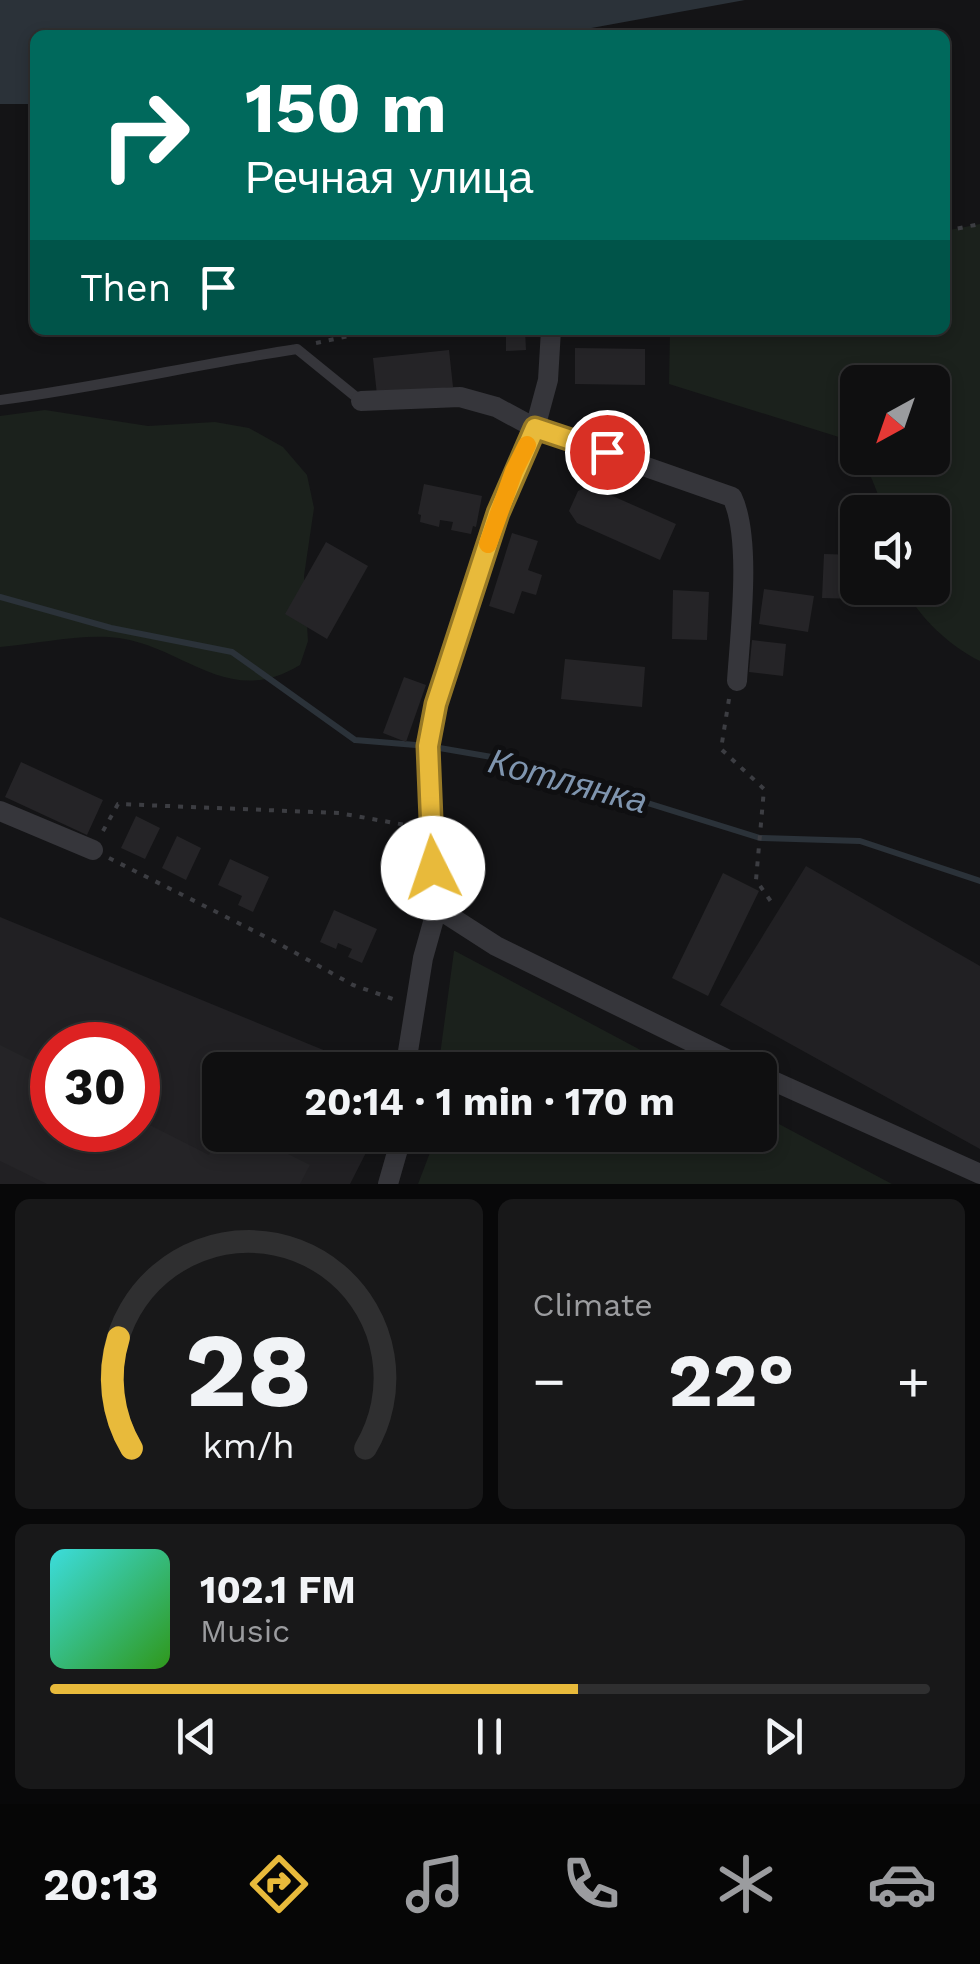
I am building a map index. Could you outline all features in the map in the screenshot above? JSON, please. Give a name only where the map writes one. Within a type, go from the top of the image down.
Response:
[{"type":"street","points":[[408,1052],[437,908],[428,746],[436,704],[503,499],[535,428],[548,380],[551,335]]},
{"type":"street","points":[[361,401],[460,397],[496,407],[535,428],[732,496],[741,519],[742,617],[736,681]]},
{"type":"street","points":[[0,811],[93,850]]},
{"type":"street","points":[[437,908],[496,946],[712,1052]]},
{"type":"street","points":[[777,1083],[980,1174]]},
{"type":"street","points":[[388,1184],[397,1152]]},
{"type":"lane","points":[[0,400],[297,349],[361,401]]},
{"type":"path","points":[[950,231],[980,224]]},
{"type":"path","points":[[297,349],[357,335]]},
{"type":"path","points":[[736,681],[727,708],[721,750],[764,789],[756,880],[772,903]]},
{"type":"path","points":[[414,1006],[353,984],[93,850],[118,804],[339,814],[430,830]]},
{"type":"shaded area","points":[[0,0],[745,0],[580,30],[30,30],[30,104],[0,104]]},
{"type":"shaded area","points":[[980,224],[980,661],[936,630],[915,605],[950,605],[950,495],[878,495],[870,475],[950,475],[950,365],[840,365],[840,437],[669,384],[670,335],[950,335],[950,230]]},
{"type":"shaded area","points":[[45,410],[148,426],[215,422],[249,428],[283,447],[307,475],[314,508],[304,576],[308,641],[300,665],[273,677],[249,681],[203,670],[135,641],[109,637],[0,647],[0,416]]},
{"type":"shaded area","points":[[806,866],[980,966],[980,1149],[720,1005]]},
{"type":"shaded area","points":[[0,917],[328,1052],[202,1052],[202,1152],[366,1152],[350,1184],[0,1184]]},
{"type":"shaded area","points":[[455,951],[644,1052],[440,1052]]},
{"type":"shaded area","points":[[777,1123],[892,1184],[418,1184],[430,1152],[777,1152]]},
{"type":"building","points":[[506,335],[525,335],[526,350],[506,351]]},
{"type":"building","points":[[575,348],[645,349],[645,385],[575,384]]},
{"type":"building","points":[[449,350],[453,387],[377,395],[373,358]]},
{"type":"building","points":[[424,484],[482,496],[471,534],[451,530],[453,522],[440,520],[439,527],[420,522]]},
{"type":"building","points":[[590,486],[676,524],[660,560],[577,523],[569,511],[578,491]]},
{"type":"building","points":[[512,533],[538,541],[528,570],[542,575],[536,595],[522,591],[514,614],[489,606]]},
{"type":"building","points":[[326,542],[368,566],[327,639],[285,614]]},
{"type":"building","points":[[824,554],[840,554],[840,598],[822,598]]},
{"type":"building","points":[[764,589],[814,596],[808,632],[759,624]]},
{"type":"building","points":[[673,590],[709,592],[707,640],[672,639]]},
{"type":"building","points":[[752,640],[786,644],[783,676],[749,672]]},
{"type":"building","points":[[565,659],[645,667],[642,707],[561,699]]},
{"type":"building","points":[[404,677],[426,685],[406,742],[383,733]]},
{"type":"building","points":[[21,762],[103,800],[87,835],[5,797]]},
{"type":"building","points":[[136,816],[160,828],[145,859],[121,848]]},
{"type":"building","points":[[177,836],[201,848],[186,880],[162,868]]},
{"type":"building","points":[[230,859],[269,877],[253,912],[238,905],[242,896],[218,885]]},
{"type":"building","points":[[723,873],[759,891],[708,996],[672,978]]},
{"type":"building","points":[[334,910],[377,929],[362,963],[348,957],[352,949],[338,943],[336,949],[320,942]]},
{"type":"building","points":[[0,1045],[30,1060],[30,1152],[160,1152],[160,1130],[209,1155],[284,1152],[310,1165],[300,1184],[47,1184],[0,1161]]},
{"type":"waterway","name":"Котлянка","points":[[0,597],[111,628],[232,652],[355,740],[428,746],[509,760],[760,838],[860,841],[980,881]]},
{"type":"slow traffic","points":[[488,544],[527,445]]},
{"type":"route","points":[[433,868],[428,746],[436,704],[514,471],[535,428],[607,452]]}]
